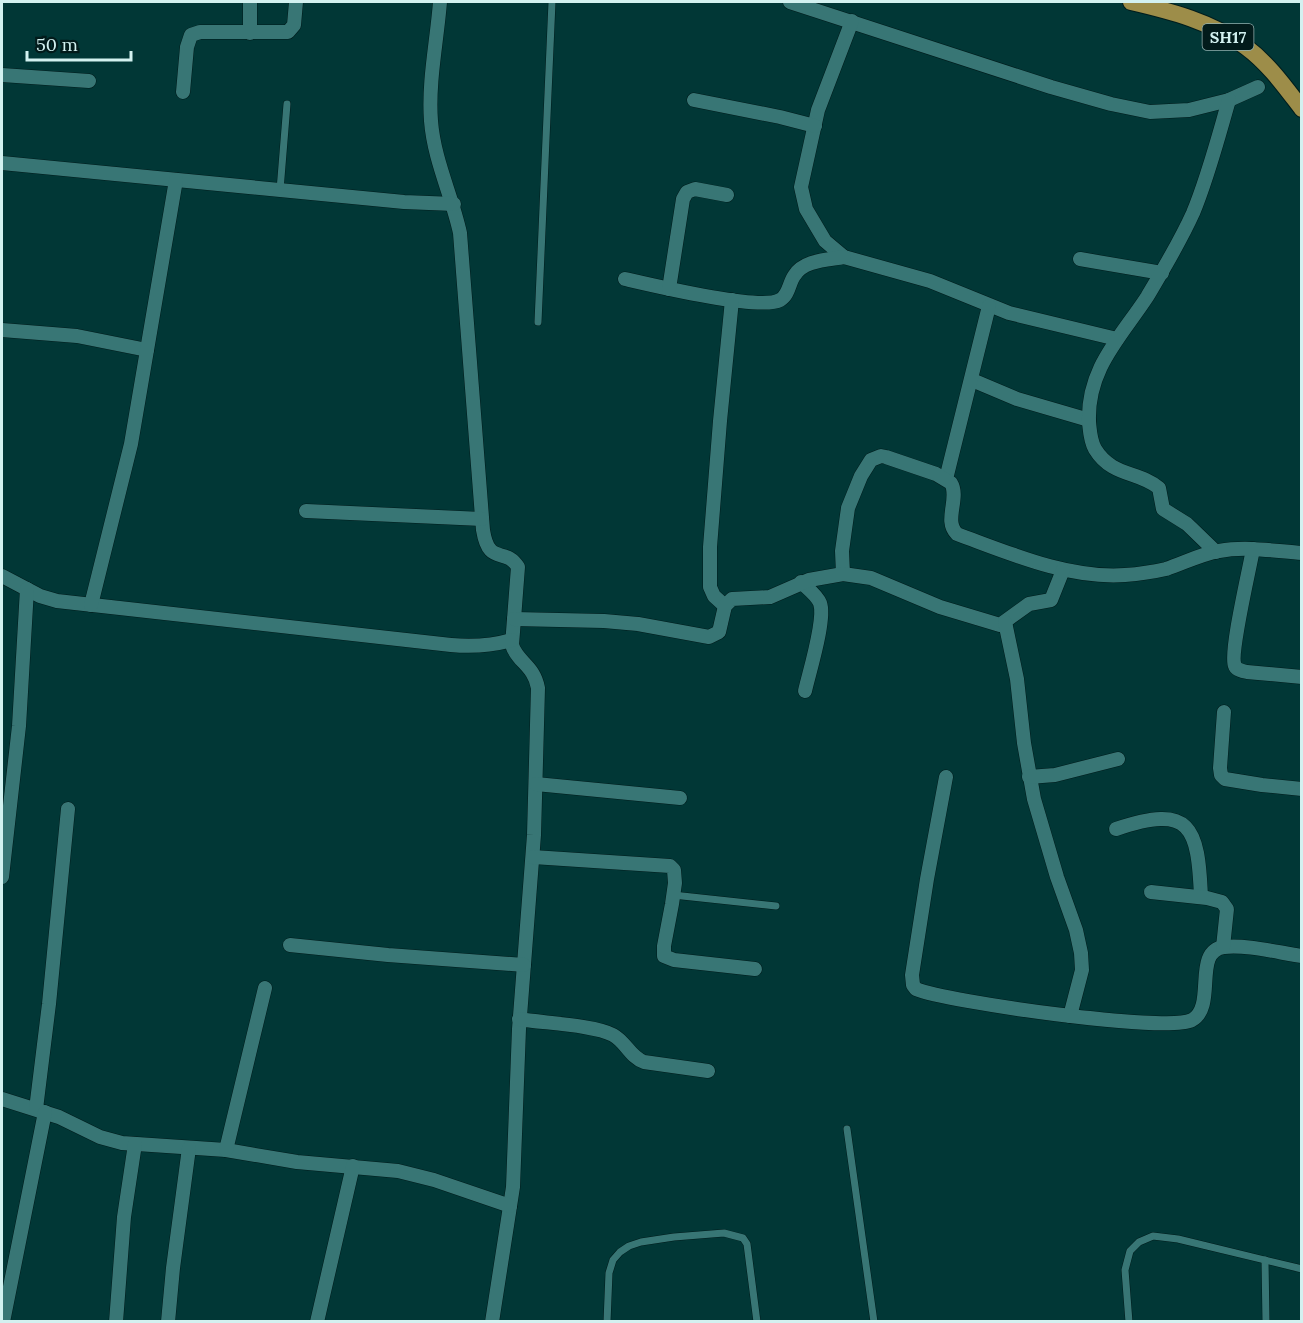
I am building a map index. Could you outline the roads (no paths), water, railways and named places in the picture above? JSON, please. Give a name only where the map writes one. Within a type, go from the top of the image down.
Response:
[{"type":"main road","name":"SH17","points":[[1131,2],[1186,17],[1246,47],[1270,69],[1302,109]]},
{"type":"street","points":[[250,2],[250,33]]},
{"type":"street","points":[[183,92],[187,47],[191,35],[200,32],[282,33],[292,29],[296,2]]},
{"type":"street","points":[[440,2],[431,120],[438,157],[454,204],[460,233],[485,541],[495,554],[511,560],[518,567],[513,649],[533,671],[538,688],[537,784],[519,1019],[515,1153],[510,1206],[492,1322]]},
{"type":"street","points":[[790,2],[1051,87],[1150,112],[1189,111],[1229,100],[1258,87]]},
{"type":"street","points":[[852,21],[829,77],[814,126],[803,174],[802,198],[818,231],[833,249],[844,257],[930,281],[1009,314],[1117,339]]},
{"type":"street","points":[[2,75],[90,81]]},
{"type":"street","points":[[694,100],[814,126]]},
{"type":"street","points":[[1215,552],[1187,524],[1162,509],[1161,493],[1155,484],[1130,476],[1102,459],[1093,447],[1089,420],[1090,394],[1096,375],[1117,339],[1162,273],[1193,213],[1229,100]]},
{"type":"street","points":[[2,163],[454,204]]},
{"type":"street","points":[[91,605],[131,444],[177,180]]},
{"type":"street","points":[[669,289],[685,195],[695,189],[728,195]]},
{"type":"street","points":[[625,279],[732,300],[755,302],[780,300],[799,269],[807,264],[844,257]]},
{"type":"street","points":[[1080,259],[1162,273]]},
{"type":"street","points":[[725,606],[711,593],[710,557],[732,300]]},
{"type":"street","points":[[946,478],[989,306]]},
{"type":"street","points":[[2,330],[77,336],[147,350]]},
{"type":"street","points":[[972,380],[1017,399],[1089,420]]},
{"type":"street","points":[[843,574],[842,551],[848,508],[861,476],[871,460],[881,456],[923,468],[946,478],[954,487],[951,523],[952,529],[957,534],[1063,570],[1099,575],[1143,573],[1164,569],[1215,552],[1253,549],[1302,554]]},
{"type":"street","points":[[306,511],[482,519]]},
{"type":"street","points":[[1253,549],[1236,644],[1235,666],[1247,672],[1302,677]]},
{"type":"street","points":[[514,619],[638,624],[709,637],[719,632],[725,606],[732,599],[770,597],[801,582],[843,574],[871,578],[940,607],[994,625],[1005,622],[1029,604],[1051,600],[1063,570]]},
{"type":"street","points":[[2,576],[57,601],[474,647],[512,640]]},
{"type":"street","points":[[801,582],[820,602],[822,611],[805,691]]},
{"type":"street","points":[[2,877],[19,726],[27,589]]},
{"type":"street","points":[[1005,622],[1017,679],[1023,743],[1040,825],[1076,930],[1081,953],[1082,970],[1070,1016]]},
{"type":"street","points":[[1224,712],[1220,768],[1221,775],[1225,779],[1302,789]]},
{"type":"street","points":[[1029,777],[1055,775],[1118,759]]},
{"type":"street","points":[[946,777],[912,975],[913,986],[920,991],[1014,1009],[1070,1016],[1153,1022],[1191,1021],[1198,1015],[1202,1006],[1210,955],[1215,950],[1223,947],[1302,956]]},
{"type":"street","points":[[537,784],[680,798]]},
{"type":"street","points":[[3,1322],[40,1110],[68,809]]},
{"type":"street","points":[[1116,829],[1145,819],[1159,818],[1183,824],[1190,830],[1195,844],[1201,897]]},
{"type":"street","points":[[533,857],[666,865],[674,870],[675,874],[664,956],[674,960],[755,969]]},
{"type":"street","points":[[1151,892],[1201,897],[1217,900],[1226,905],[1223,947]]},
{"type":"street","points":[[290,945],[524,965]]},
{"type":"street","points":[[226,1150],[264,988]]},
{"type":"street","points":[[519,1019],[610,1033],[619,1038],[636,1059],[708,1071]]},
{"type":"street","points":[[2,1099],[40,1110],[100,1137],[135,1144],[226,1150],[297,1162],[398,1171],[434,1180],[510,1206]]},
{"type":"street","points":[[116,1322],[124,1217],[135,1144]]},
{"type":"street","points":[[168,1322],[174,1256],[189,1148]]},
{"type":"street","points":[[317,1322],[353,1166]]},
{"type":"lane","points":[[538,322],[552,2]]},
{"type":"lane","points":[[280,190],[287,104]]},
{"type":"lane","points":[[673,895],[776,906]]},
{"type":"lane","points":[[847,1129],[874,1322]]},
{"type":"lane","points":[[607,1322],[609,1273],[613,1260],[620,1252],[641,1242],[724,1233],[743,1238],[747,1244],[757,1322]]},
{"type":"lane","points":[[1129,1322],[1125,1270],[1130,1251],[1139,1242],[1153,1236],[1178,1239],[1302,1269]]},
{"type":"lane","points":[[1265,1260],[1266,1322]]}]
